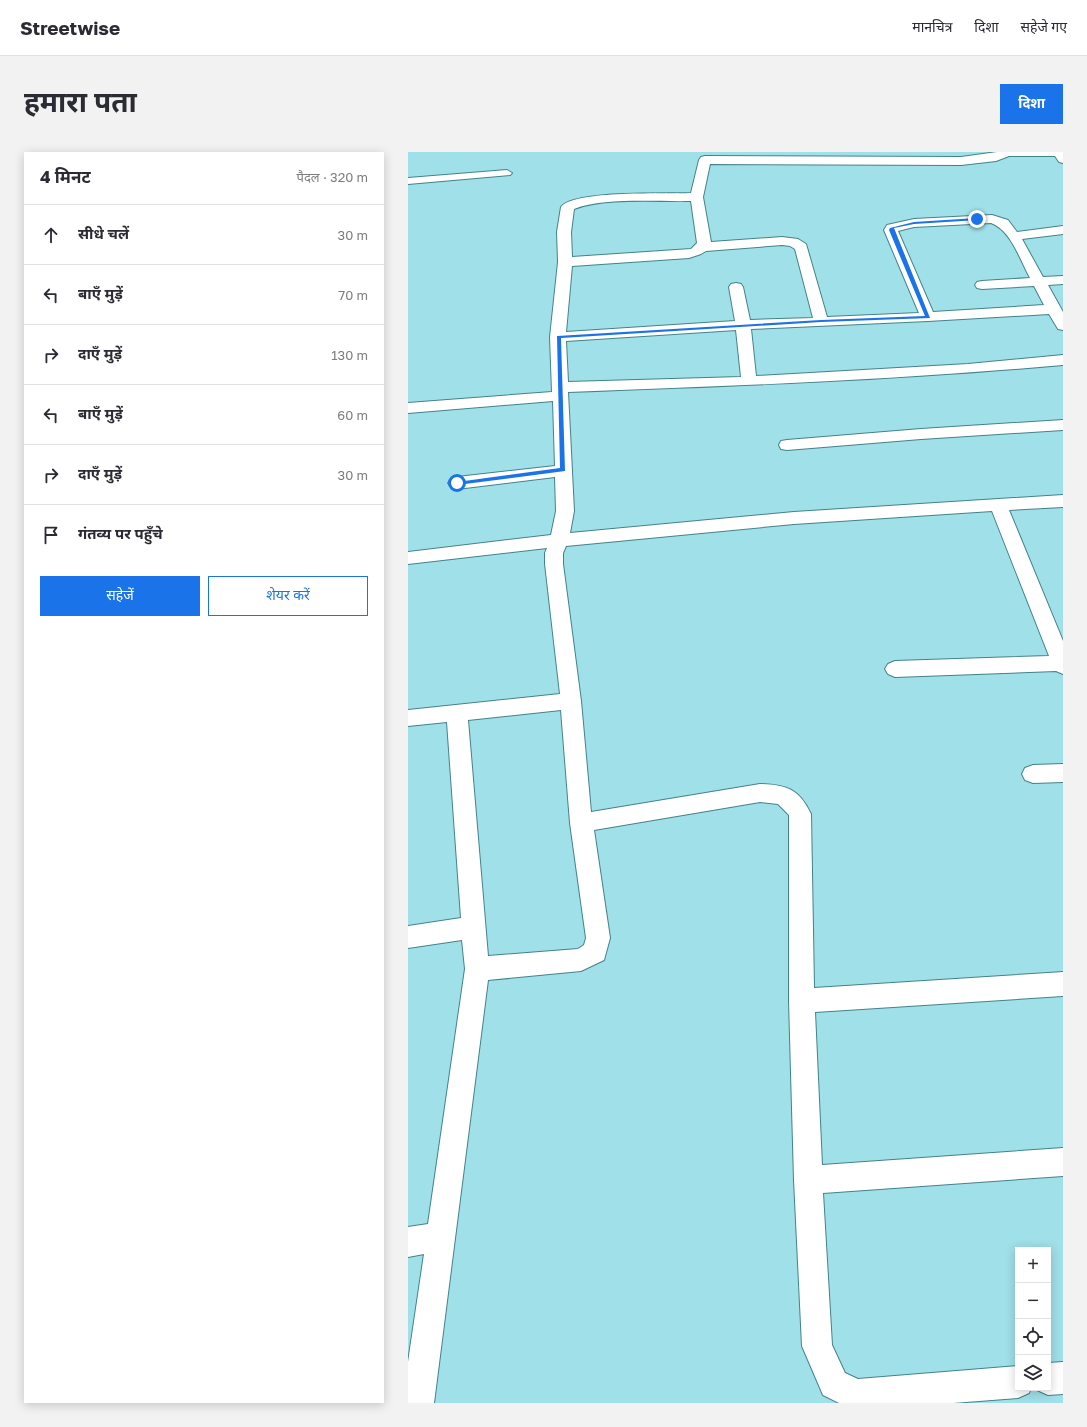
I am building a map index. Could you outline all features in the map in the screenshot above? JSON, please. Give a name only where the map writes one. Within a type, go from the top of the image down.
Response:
[{"type":"street","points":[[702,248],[704,243],[697,197],[705,156],[872,157],[961,161],[996,157],[1005,152],[1063,152]]},
{"type":"street","points":[[1058,152],[1063,159]]},
{"type":"street","points":[[477,969],[581,960],[595,952],[598,938],[581,823],[571,701],[554,564],[554,553],[559,540],[565,511],[558,337],[565,262],[564,232],[568,207],[574,203],[604,200],[697,197]]},
{"type":"street","points":[[928,317],[891,230],[892,228],[914,223],[992,219],[1003,223],[1014,236],[1063,326]]},
{"type":"street","points":[[1014,236],[1063,230]]},
{"type":"street","points":[[565,262],[689,254],[702,248],[782,241],[798,243],[801,247],[821,321]]},
{"type":"street","points":[[982,285],[1063,280]]},
{"type":"street","points":[[736,287],[743,325],[749,381]]},
{"type":"street","points":[[558,337],[743,325],[928,317],[1053,309]]},
{"type":"street","points":[[408,408],[560,392],[968,368],[1063,360]]},
{"type":"street","points":[[787,445],[921,434],[1063,425]]},
{"type":"street","points":[[457,483],[563,470]]},
{"type":"street","points":[[408,558],[559,540],[794,518],[1063,501]]},
{"type":"street","points":[[895,669],[1062,664],[998,505]]},
{"type":"street","points":[[408,718],[571,701]]},
{"type":"street","points":[[418,1403],[477,969],[457,712]]},
{"type":"street","points":[[1033,774],[1063,773]]},
{"type":"street","points":[[581,823],[760,793],[779,794],[794,802],[800,814],[802,1001],[808,1180],[817,1346],[834,1384],[857,1395],[1015,1382]]},
{"type":"street","points":[[408,937],[474,927]]},
{"type":"street","points":[[802,1001],[1063,984]]},
{"type":"street","points":[[808,1180],[1063,1162]]},
{"type":"street","points":[[408,1242],[440,1237]]},
{"type":"street","points":[[1051,1379],[1063,1378]]},
{"type":"lane","points":[[408,181],[507,173]]},
{"type":"route","points":[[457,483],[563,470],[558,337],[743,325],[928,317],[891,230],[897,226],[914,223],[977,219]]}]
